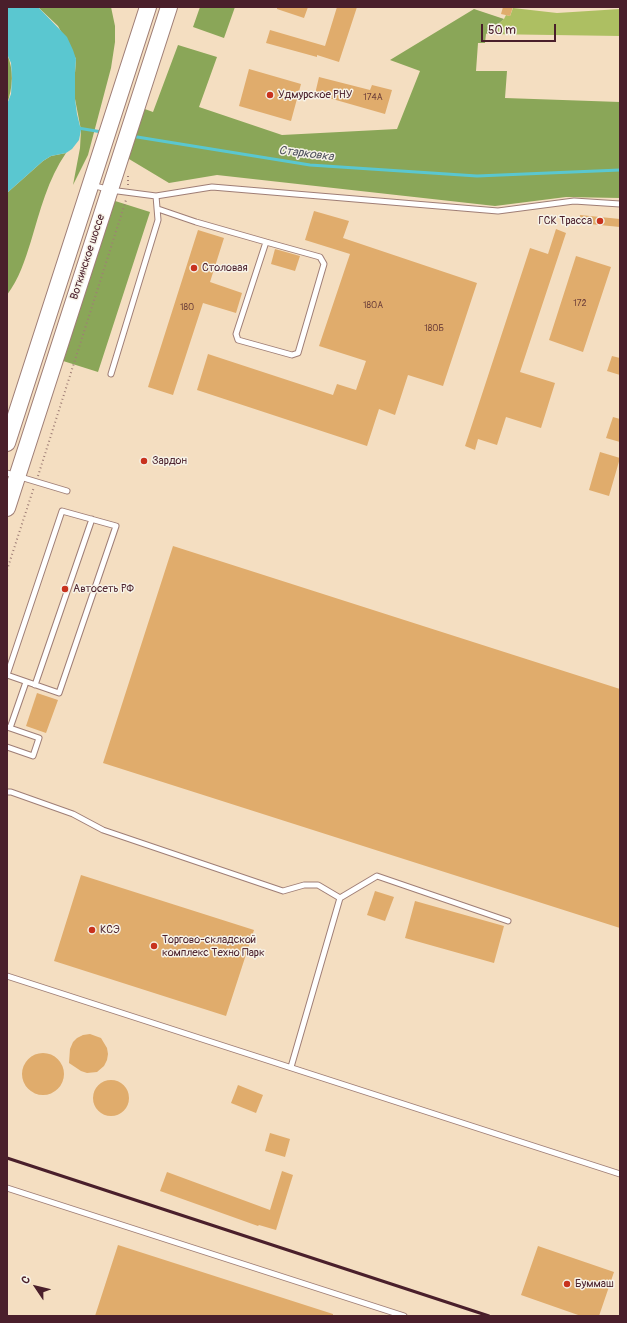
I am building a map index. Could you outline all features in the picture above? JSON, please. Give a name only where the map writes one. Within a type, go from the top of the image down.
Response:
[{"type":"main road","name":"Воткинское шоссе","points":[[7,444],[148,7]]},
{"type":"main road","name":"Воткинское шоссе","points":[[7,508],[12,474],[110,190],[170,7]]},
{"type":"lane","points":[[90,184],[110,190],[156,196],[212,187],[498,211],[574,201],[620,204]]},
{"type":"lane","points":[[111,374],[158,220],[156,196]]},
{"type":"lane","points":[[158,209],[196,222],[320,257],[324,264],[298,353],[292,356],[238,340],[236,334],[266,242]]},
{"type":"lane","points":[[12,474],[67,491]]},
{"type":"lane","points":[[62,511],[92,520],[116,526],[59,693],[7,675],[62,511]]},
{"type":"lane","points":[[35,685],[92,520]]},
{"type":"lane","points":[[7,748],[33,756],[39,738],[9,728],[26,682]]},
{"type":"lane","points":[[7,792],[11,792],[73,814],[103,830],[283,891],[304,885],[318,885],[340,898]]},
{"type":"lane","points":[[291,1068],[340,898],[377,876],[508,921]]},
{"type":"lane","points":[[7,976],[620,1174]]},
{"type":"lane","points":[[7,1188],[404,1316]]},
{"type":"path","points":[[7,570],[129,192],[128,170]]},
{"type":"green space","points":[[38,7],[111,7],[115,26],[115,42],[111,68],[88,155],[73,185],[80,148],[81,130],[75,99],[76,59],[58,26]]},
{"type":"green space","points":[[200,7],[235,7],[224,38],[193,27]]},
{"type":"green space","points":[[513,8],[557,13],[620,9],[620,36],[486,34],[504,19],[506,15],[510,16]]},
{"type":"green space","points":[[474,9],[504,19],[486,34],[485,43],[478,43],[476,71],[507,71],[505,98],[620,102],[620,198],[566,197],[495,206],[217,175],[169,183],[124,156],[142,108],[153,112],[178,45],[217,57],[199,107],[282,135],[397,129],[420,71],[390,60]]},
{"type":"green space","points":[[7,54],[11,66],[12,79],[11,91],[7,104]]},
{"type":"green space","points":[[66,153],[49,184],[24,262],[7,295],[7,193],[43,161],[51,156]]},
{"type":"green space","points":[[112,200],[150,212],[98,372],[60,360]]},
{"type":"water","points":[[7,7],[38,7],[67,37],[76,59],[75,99],[81,130],[79,140],[72,149],[66,153],[51,156],[43,161],[7,193],[7,104],[11,94],[12,78],[11,63],[7,54]]},
{"type":"building","points":[[277,7],[308,7],[304,18],[277,9]]},
{"type":"building","points":[[337,7],[357,7],[339,62],[317,55],[317,57],[266,43],[270,30],[325,46]]},
{"type":"building","points":[[503,7],[513,7],[510,16],[501,14]]},
{"type":"building","points":[[249,69],[301,84],[291,121],[239,106]]},
{"type":"building","points":[[319,77],[370,90],[372,85],[392,90],[385,114],[315,94]]},
{"type":"building","points":[[314,211],[349,221],[343,238],[477,283],[443,386],[408,375],[395,415],[379,409],[367,446],[197,390],[208,354],[333,395],[337,384],[356,390],[366,361],[319,346],[350,254],[305,240]]},
{"type":"building","name":"ГСК Трасса","points":[[580,215],[620,219],[620,227],[579,223]]},
{"type":"building","points":[[556,229],[566,233],[520,372],[555,383],[541,428],[506,417],[497,445],[478,439],[475,450],[465,446],[530,248],[548,254]]},
{"type":"building","points":[[198,230],[224,238],[210,282],[242,293],[236,313],[203,303],[173,395],[148,387]]},
{"type":"building","points":[[275,249],[300,256],[295,271],[271,264]]},
{"type":"building","points":[[576,256],[611,267],[583,352],[549,340]]},
{"type":"building","points":[[612,356],[620,358],[620,375],[607,371]]},
{"type":"building","points":[[613,417],[620,419],[620,442],[606,438]]},
{"type":"building","points":[[600,452],[620,458],[609,496],[589,490]]},
{"type":"building","points":[[173,546],[620,689],[620,928],[103,763]]},
{"type":"building","points":[[37,693],[58,700],[46,733],[26,726]]},
{"type":"building","name":"Торгово-складской комплекс Техно Парк","points":[[81,875],[254,930],[226,1016],[54,961]]},
{"type":"building","points":[[375,891],[394,897],[385,921],[367,915]]},
{"type":"building","points":[[415,901],[504,926],[494,963],[405,938]]},
{"type":"building","points":[[90,1034],[101,1038],[107,1048],[108,1054],[104,1066],[97,1072],[87,1073],[69,1063],[70,1049],[73,1042],[77,1038]]},
{"type":"building","points":[[43,1053],[58,1059],[64,1074],[58,1089],[43,1095],[28,1089],[22,1074],[28,1059]]},
{"type":"building","points":[[111,1080],[124,1085],[129,1098],[124,1111],[111,1116],[98,1111],[93,1098],[98,1085]]},
{"type":"building","points":[[238,1085],[263,1095],[256,1113],[231,1103]]},
{"type":"building","points":[[270,1133],[290,1139],[285,1157],[265,1151]]},
{"type":"building","points":[[282,1171],[293,1175],[276,1230],[258,1226],[160,1191],[167,1172],[270,1210]]},
{"type":"building","points":[[118,1245],[333,1314],[333,1316],[95,1316]]},
{"type":"building","name":"Буммаш","points":[[538,1246],[614,1272],[599,1316],[581,1316],[521,1295]]},
{"type":"waterway","name":"Старковка","points":[[78,128],[102,132]]},
{"type":"waterway","name":"Старковка","points":[[131,136],[310,165],[477,176],[620,170]]},
{"type":"railway","points":[[7,1158],[489,1316]]},
{"type":"place","name":"Удмурское РНУ","points":[[270,95]]},
{"type":"place","name":"ГСК Трасса","points":[[600,221]]},
{"type":"place","name":"Столовая","points":[[194,268]]},
{"type":"place","name":"Зардон","points":[[144,461]]},
{"type":"place","name":"Автосеть РФ","points":[[65,589]]},
{"type":"place","name":"КСЭ","points":[[92,930]]},
{"type":"place","name":"Торгово-складской комплекс Техно Парк","points":[[154,946]]},
{"type":"place","name":"Буммаш","points":[[567,1284]]}]
